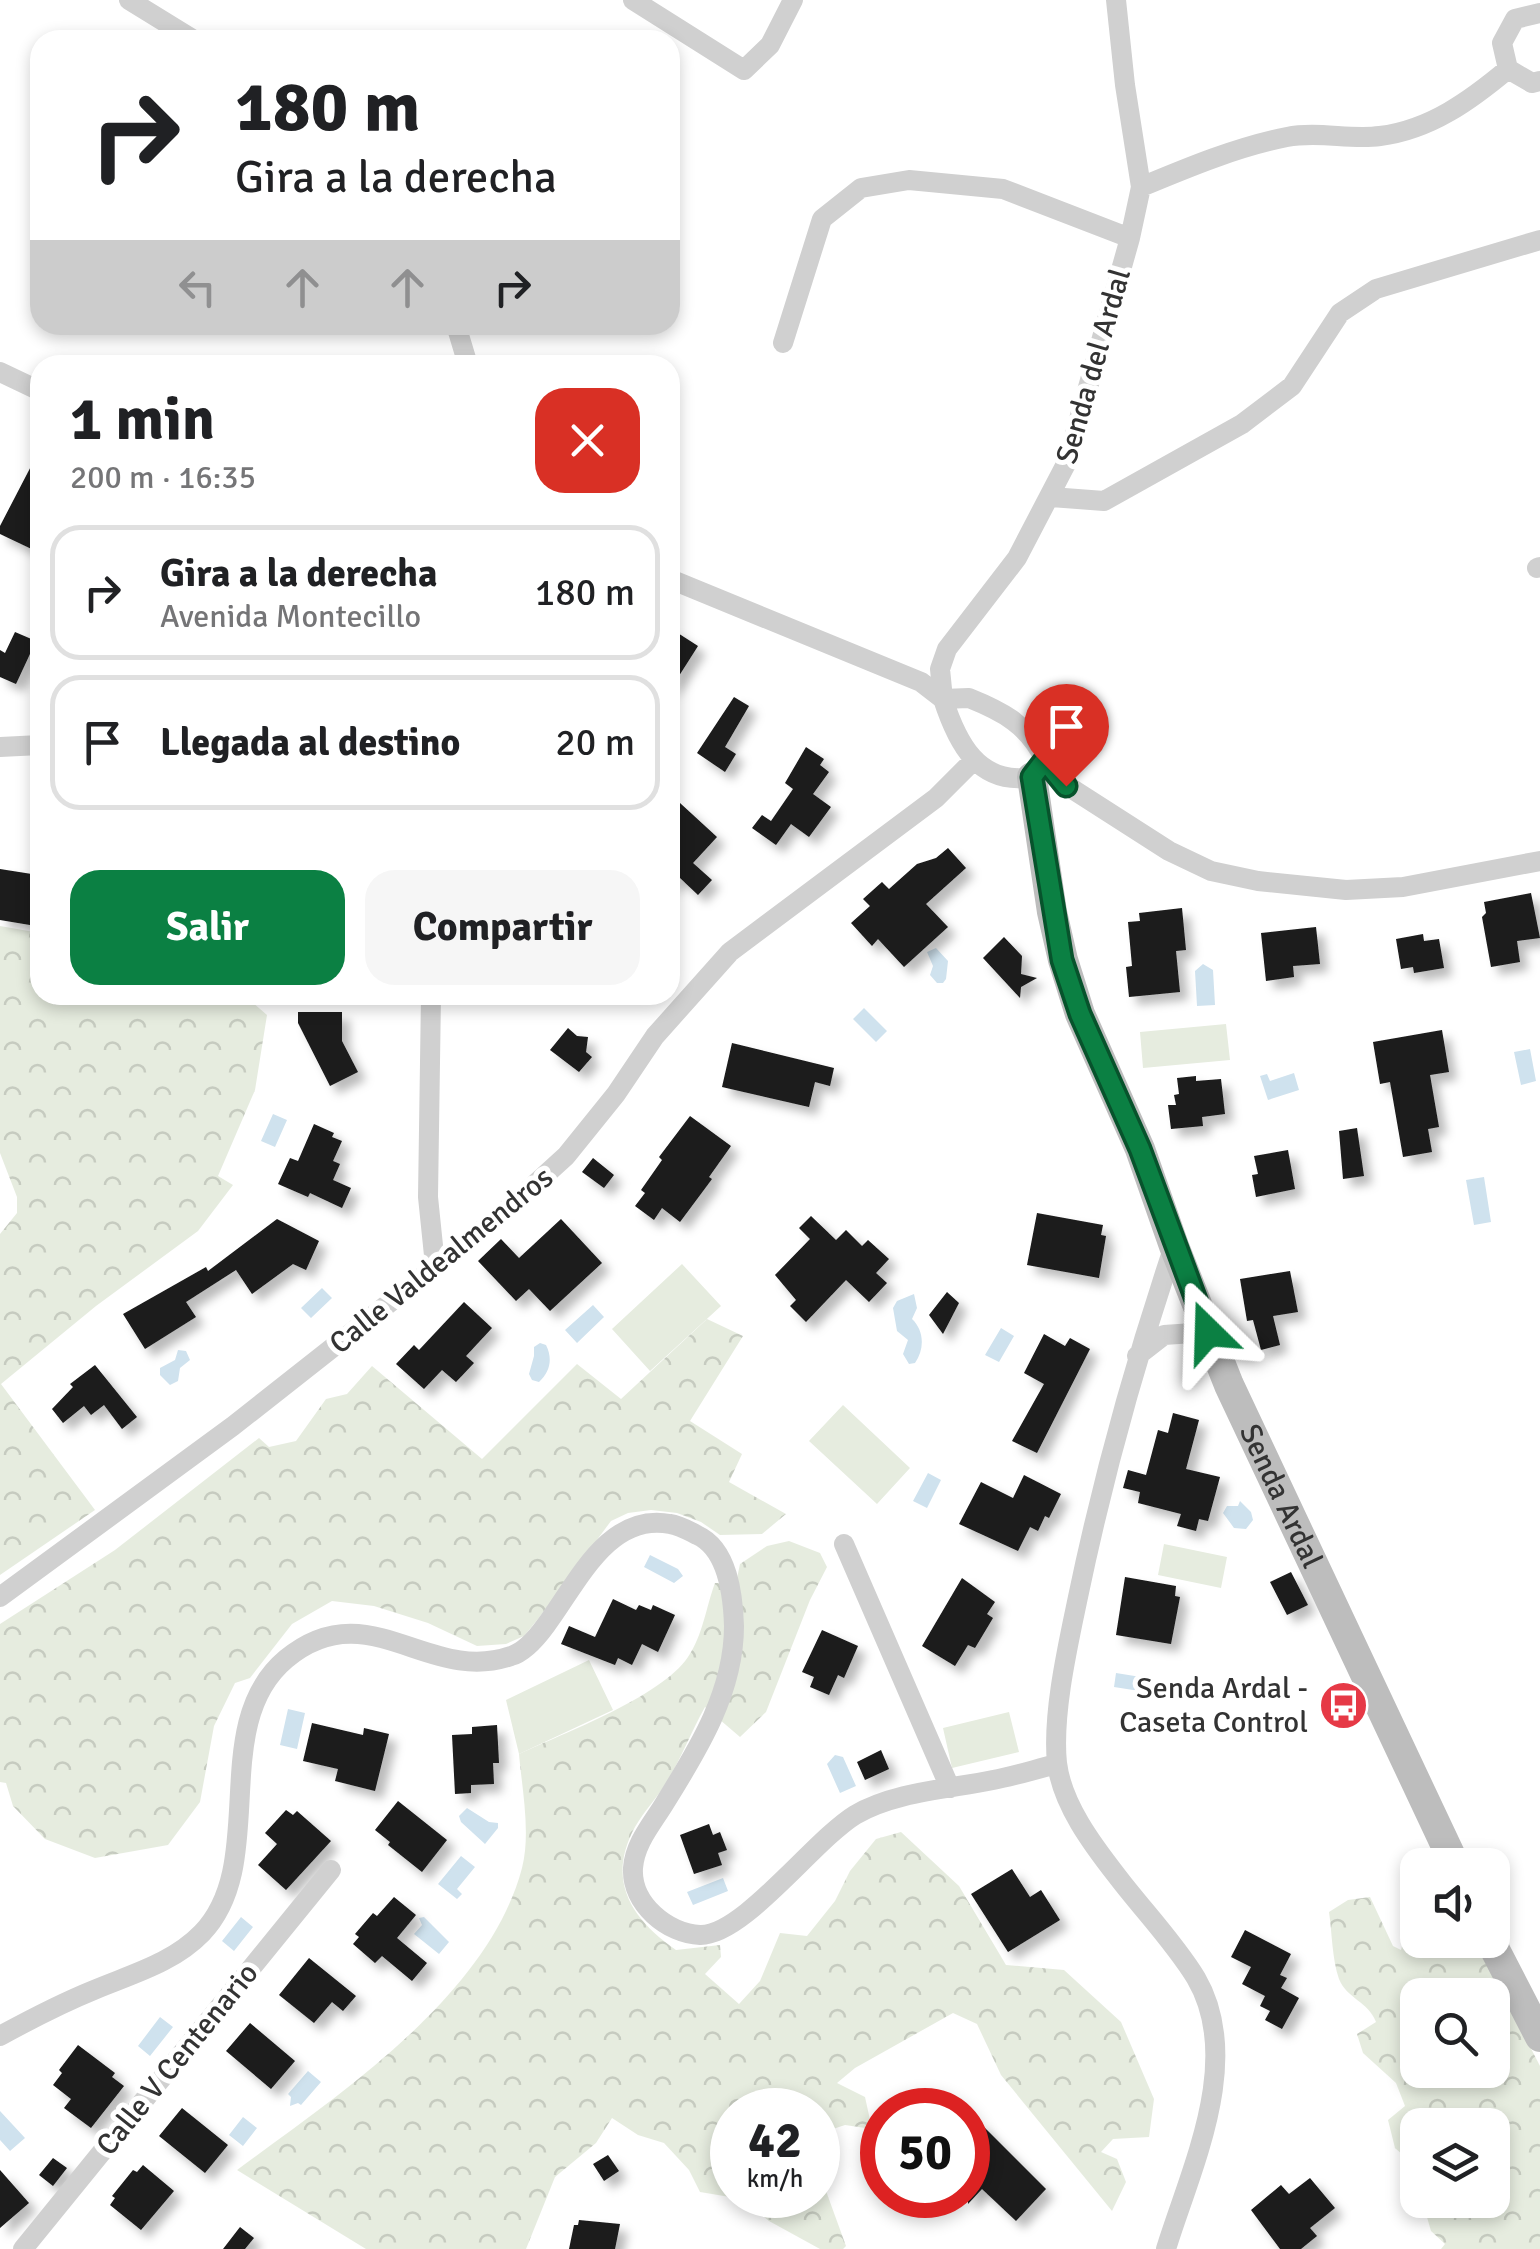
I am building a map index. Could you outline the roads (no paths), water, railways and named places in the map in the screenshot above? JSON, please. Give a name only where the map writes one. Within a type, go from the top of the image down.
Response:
[{"type":"main road","name":"Senda Ardal","points":[[1039,768],[1062,960],[1080,1014],[1140,1149],[1229,1385],[1447,1848]]},
{"type":"main road","points":[[1499,1958],[1540,2036]]},
{"type":"street","points":[[129,0],[178,30]]},
{"type":"street","points":[[633,0],[655,7],[744,70],[770,45],[793,0]]},
{"type":"street","name":"Senda del Ardal","points":[[943,699],[940,670],[948,648],[1018,558],[1067,462],[1130,238],[1142,187],[1116,0]]},
{"type":"street","points":[[1501,0],[1516,19]]},
{"type":"street","points":[[1540,13],[1516,19],[1502,43],[1508,70],[1532,83],[1540,81]]},
{"type":"street","points":[[1142,187],[1237,149],[1292,136],[1380,136],[1443,116],[1474,98],[1508,70]]},
{"type":"street","points":[[783,342],[822,218],[861,188],[909,180],[1002,189],[1130,238]]},
{"type":"street","points":[[1051,497],[1104,501],[1242,424],[1292,386],[1340,313],[1376,289],[1540,240]]},
{"type":"street","points":[[0,372],[30,386]]},
{"type":"street","points":[[680,583],[921,682],[943,699],[961,746],[974,760],[1007,776],[1039,768]]},
{"type":"street","points":[[943,699],[969,698],[990,706],[1034,737],[1039,768],[1169,851],[1211,871],[1258,881],[1346,890],[1404,887],[1540,860]]},
{"type":"street","points":[[0,746],[30,746]]},
{"type":"street","name":"Calle Valdealmendros","points":[[0,1597],[233,1426],[500,1215],[566,1156],[616,1094],[655,1036],[730,952],[936,798],[974,760]]},
{"type":"street","points":[[431,1005],[428,1198],[435,1264]]},
{"type":"street","points":[[1166,2249],[1208,2109],[1215,2043],[1196,1979],[1096,1850],[1072,1808],[1058,1764],[1068,1644],[1100,1489],[1137,1356],[1174,1246]]},
{"type":"street","points":[[1137,1356],[1164,1336],[1208,1332]]},
{"type":"street","points":[[0,2036],[46,2011],[171,1959],[204,1932],[230,1884],[246,1736],[257,1694],[282,1662],[310,1642],[341,1631],[372,1635],[466,1664],[515,1656],[538,1636],[606,1544],[622,1530],[644,1524],[671,1524],[706,1540],[718,1552],[726,1572],[734,1626],[728,1678],[709,1727],[640,1840],[632,1872],[638,1892],[651,1912],[670,1929],[714,1935],[734,1924],[814,1847],[857,1814],[890,1801],[1058,1764]]},
{"type":"street","points":[[844,1544],[950,1788]]},
{"type":"street","name":"Calle V Centenario","points":[[23,2249],[331,1870]]},
{"type":"water","points":[[936,948],[948,961],[943,983],[937,983],[930,975],[933,966],[927,952]]},
{"type":"water","points":[[1203,964],[1213,970],[1215,1005],[1197,1006],[1195,971]]},
{"type":"water","points":[[864,1008],[887,1031],[876,1042],[853,1019]]},
{"type":"water","points":[[1530,1049],[1536,1081],[1521,1085],[1514,1052]]},
{"type":"water","points":[[1294,1073],[1299,1090],[1268,1100],[1260,1076],[1267,1074],[1270,1081]]},
{"type":"water","points":[[273,1114],[287,1120],[275,1147],[261,1141]]},
{"type":"water","points":[[1484,1177],[1491,1222],[1474,1225],[1466,1180]]},
{"type":"water","points":[[322,1288],[332,1298],[311,1318],[301,1308]]},
{"type":"water","points":[[914,1294],[917,1308],[912,1319],[921,1334],[922,1346],[915,1363],[909,1364],[903,1354],[908,1340],[897,1331],[893,1308],[897,1301]]},
{"type":"water","points":[[593,1305],[604,1317],[577,1343],[565,1330]]},
{"type":"water","points":[[1001,1328],[1014,1336],[999,1362],[985,1355]]},
{"type":"water","points":[[546,1345],[550,1360],[539,1382],[529,1374],[534,1347]]},
{"type":"water","points":[[178,1350],[186,1351],[190,1360],[180,1368],[178,1381],[170,1385],[160,1375],[160,1368],[175,1360]]},
{"type":"water","points":[[928,1473],[941,1480],[927,1508],[913,1501]]},
{"type":"water","points":[[1240,1501],[1253,1520],[1246,1529],[1234,1528],[1223,1513],[1227,1506],[1238,1506]]},
{"type":"water","points":[[650,1555],[678,1569],[683,1576],[674,1583],[644,1567]]},
{"type":"water","points":[[1116,1673],[1147,1678],[1150,1688],[1146,1692],[1114,1687]]},
{"type":"water","points":[[288,1709],[305,1713],[297,1749],[280,1745]]},
{"type":"water","points":[[835,1755],[843,1757],[856,1786],[840,1793],[827,1764]]},
{"type":"water","points":[[467,1808],[489,1822],[498,1823],[485,1844],[461,1822],[459,1816]]},
{"type":"water","points":[[461,1856],[475,1867],[457,1889],[462,1894],[457,1899],[438,1884]]},
{"type":"water","points":[[723,1878],[728,1891],[693,1905],[687,1892]]},
{"type":"water","points":[[241,1917],[253,1927],[234,1951],[222,1941]]},
{"type":"water","points":[[424,1917],[449,1942],[439,1954],[414,1934],[422,1925],[419,1918]]},
{"type":"water","points":[[160,2017],[173,2027],[150,2056],[138,2046]]},
{"type":"water","points":[[308,2071],[321,2082],[301,2105],[290,2106],[288,2094]]},
{"type":"water","points":[[0,2111],[25,2138],[10,2151],[0,2140]]},
{"type":"water","points":[[243,2117],[257,2128],[243,2146],[229,2135]]},
{"type":"place","name":"Senda Ardal - Caseta Control","points":[[1343,1705]]}]
